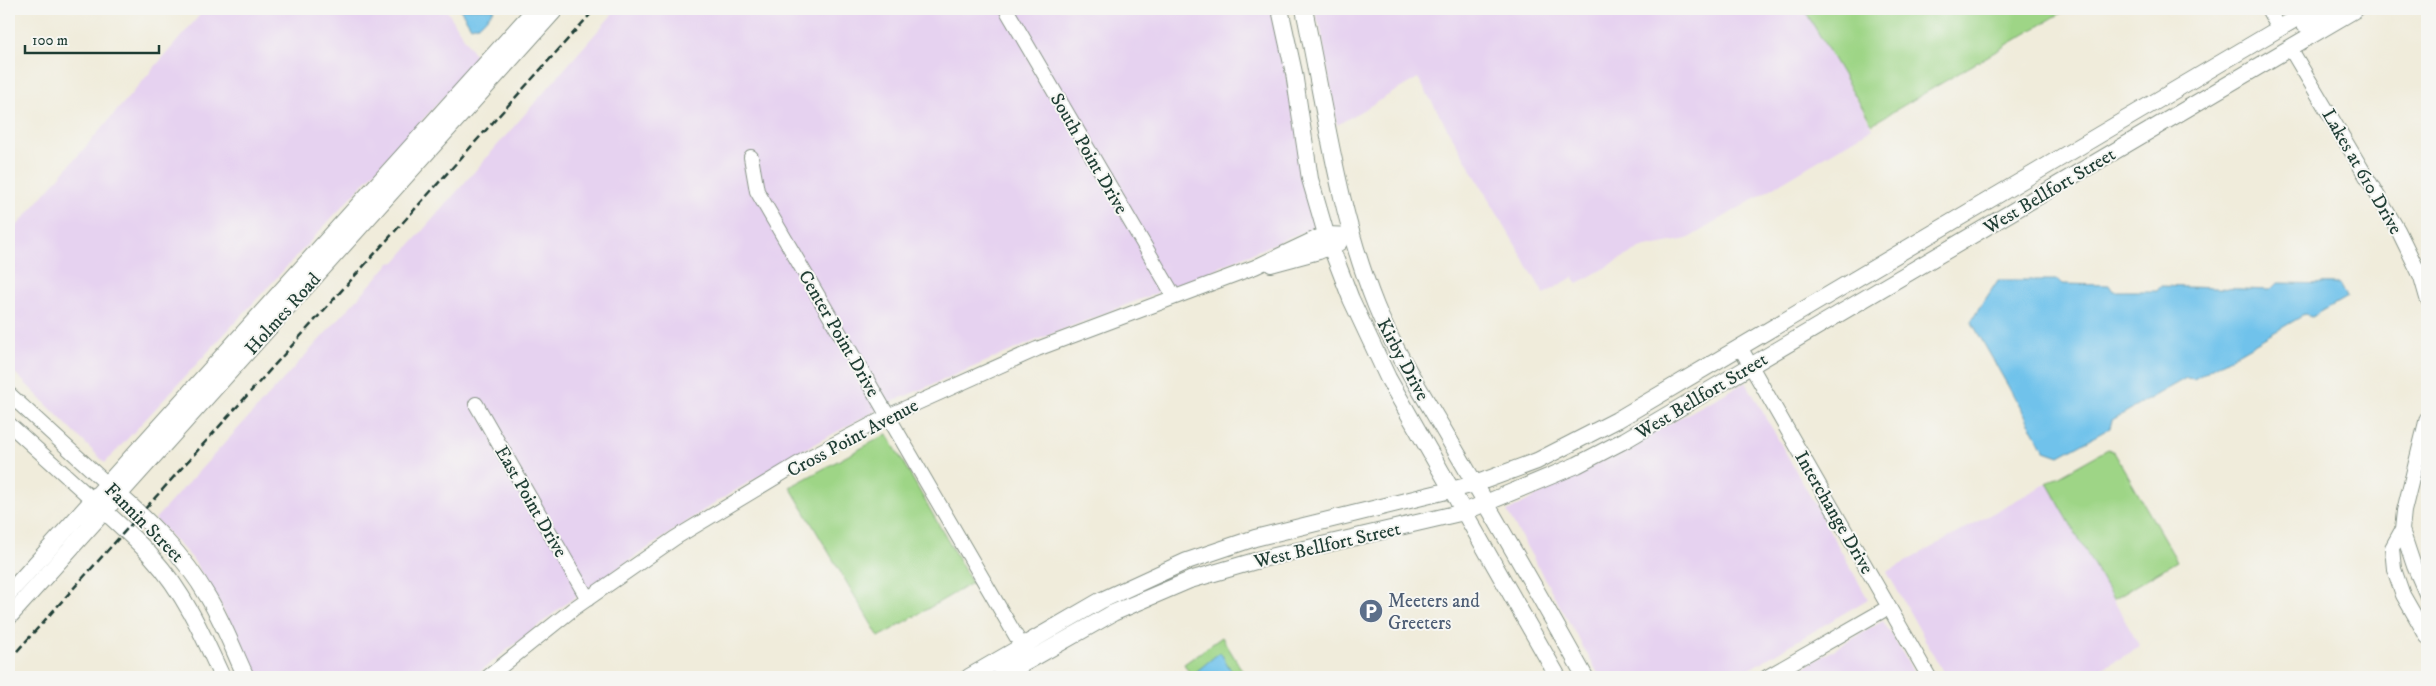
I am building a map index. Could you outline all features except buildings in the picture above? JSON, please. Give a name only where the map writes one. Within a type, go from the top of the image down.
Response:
[{"type":"main road","name":"Holmes Road","points":[[461,103],[535,9]]},
{"type":"main road","name":"Holmes Road","points":[[9,617],[113,489],[461,103],[556,9]]},
{"type":"main road","name":"Kirby Drive","points":[[1280,9],[1294,73],[1310,179],[1329,241],[1351,299],[1378,360],[1558,677]]},
{"type":"main road","name":"Kirby Drive","points":[[1304,9],[1335,165],[1352,235],[1376,306],[1406,366],[1586,677]]},
{"type":"main road","name":"West Bellfort Street","points":[[1000,677],[1026,653],[1100,601],[1147,578],[1255,538],[1453,491],[1537,461],[1617,420],[2312,9]]},
{"type":"main road","points":[[2290,48],[2291,37],[2296,30],[2328,9]]},
{"type":"main road","name":"West Bellfort Street","points":[[969,677],[1152,595],[1190,580],[1262,559],[1464,512],[1577,466],[1625,440],[2356,9]]},
{"type":"main road","points":[[2240,77],[2241,69],[2276,48],[2279,42],[2279,28]]},
{"type":"main road","points":[[1294,73],[1317,68]]},
{"type":"main road","points":[[2094,137],[2105,156]]},
{"type":"main road","points":[[1982,204],[1993,223]]},
{"type":"main road","points":[[1872,270],[1883,288]]},
{"type":"main road","points":[[1617,420],[1625,440]]},
{"type":"main road","points":[[1415,500],[1431,489],[1435,482],[1438,473],[1435,459]]},
{"type":"main road","name":"Fannin Street","points":[[113,489],[169,543],[209,599],[246,677]]},
{"type":"main road","name":"Holmes Road","points":[[9,593],[99,505]]},
{"type":"main road","name":"Fannin Street","points":[[99,505],[153,557],[190,610],[222,677]]},
{"type":"main road","points":[[1255,538],[1262,559]]},
{"type":"main road","points":[[190,610],[209,599]]},
{"type":"street","name":"South Point Drive","points":[[1006,9],[1174,296]]},
{"type":"street","points":[[2268,9],[2279,28]]},
{"type":"street","name":"Lakes at 610 Drive","points":[[2290,48],[2398,230],[2421,277],[2427,298]]},
{"type":"street","name":"Center Point Drive","points":[[751,156],[758,191],[1026,653]]},
{"type":"street","name":"Cross Point Avenue","points":[[488,677],[544,631],[588,599],[719,510],[806,459],[888,416],[1037,349],[1174,296],[1329,241],[1352,235]]},
{"type":"street","name":"Interchange Drive","points":[[1740,347],[1929,677]]},
{"type":"street","name":"Fannin Street","points":[[9,394],[113,489]]},
{"type":"street","name":"East Point Drive","points":[[476,404],[588,599]]},
{"type":"street","points":[[2427,418],[2404,511],[2402,530],[2392,548],[2394,569],[2403,595],[2427,637]]},
{"type":"street","name":"Fannin Street","points":[[9,424],[99,505]]},
{"type":"street","points":[[2392,548],[2409,589],[2420,597],[2427,596],[2421,585],[2402,530]]},
{"type":"street","points":[[1767,677],[1889,607]]},
{"type":"shaded area","points":[[205,9],[446,9],[478,60],[105,463],[9,367],[9,235]]},
{"type":"shaded area","points":[[617,9],[1273,9],[1316,226],[1182,283],[1044,337],[896,400],[799,452],[716,502],[568,602],[473,677],[254,677],[219,601],[192,558],[155,519],[390,263],[395,262]]},
{"type":"shaded area","points":[[1314,9],[1804,9],[1873,128],[1687,239],[1640,248],[1578,283],[1573,277],[1544,294],[1418,78],[1337,125],[1321,30]]},
{"type":"shaded area","points":[[1746,382],[1868,599],[1736,677],[1600,677],[1507,512]]},
{"type":"shaded area","points":[[2047,483],[2140,647],[2087,677],[1946,677],[1887,572]]},
{"type":"shaded area","points":[[1883,621],[1917,677],[1787,677]]},
{"type":"green space","points":[[1804,9],[2068,9],[1872,124]]},
{"type":"green space","points":[[887,434],[972,583],[879,637],[790,487]]},
{"type":"green space","points":[[2108,449],[2114,452],[2177,561],[2113,599],[2047,483]]},
{"type":"green space","points":[[1222,637],[1246,677],[1192,677],[1184,664]]},
{"type":"water","points":[[460,9],[495,9],[481,24],[471,27]]},
{"type":"water","points":[[1998,280],[2058,280],[2062,284],[2109,285],[2113,291],[2157,291],[2161,286],[2270,290],[2277,283],[2340,284],[2347,297],[2312,317],[2304,315],[2194,379],[2186,378],[2112,420],[2110,428],[2059,456],[2045,451],[1971,321]]},
{"type":"water","points":[[1220,652],[1235,677],[1200,677],[1197,671]]},
{"type":"railway","points":[[9,660],[595,9]]},
{"type":"place","name":"Meeters and Greeters","points":[[1371,611]]}]
